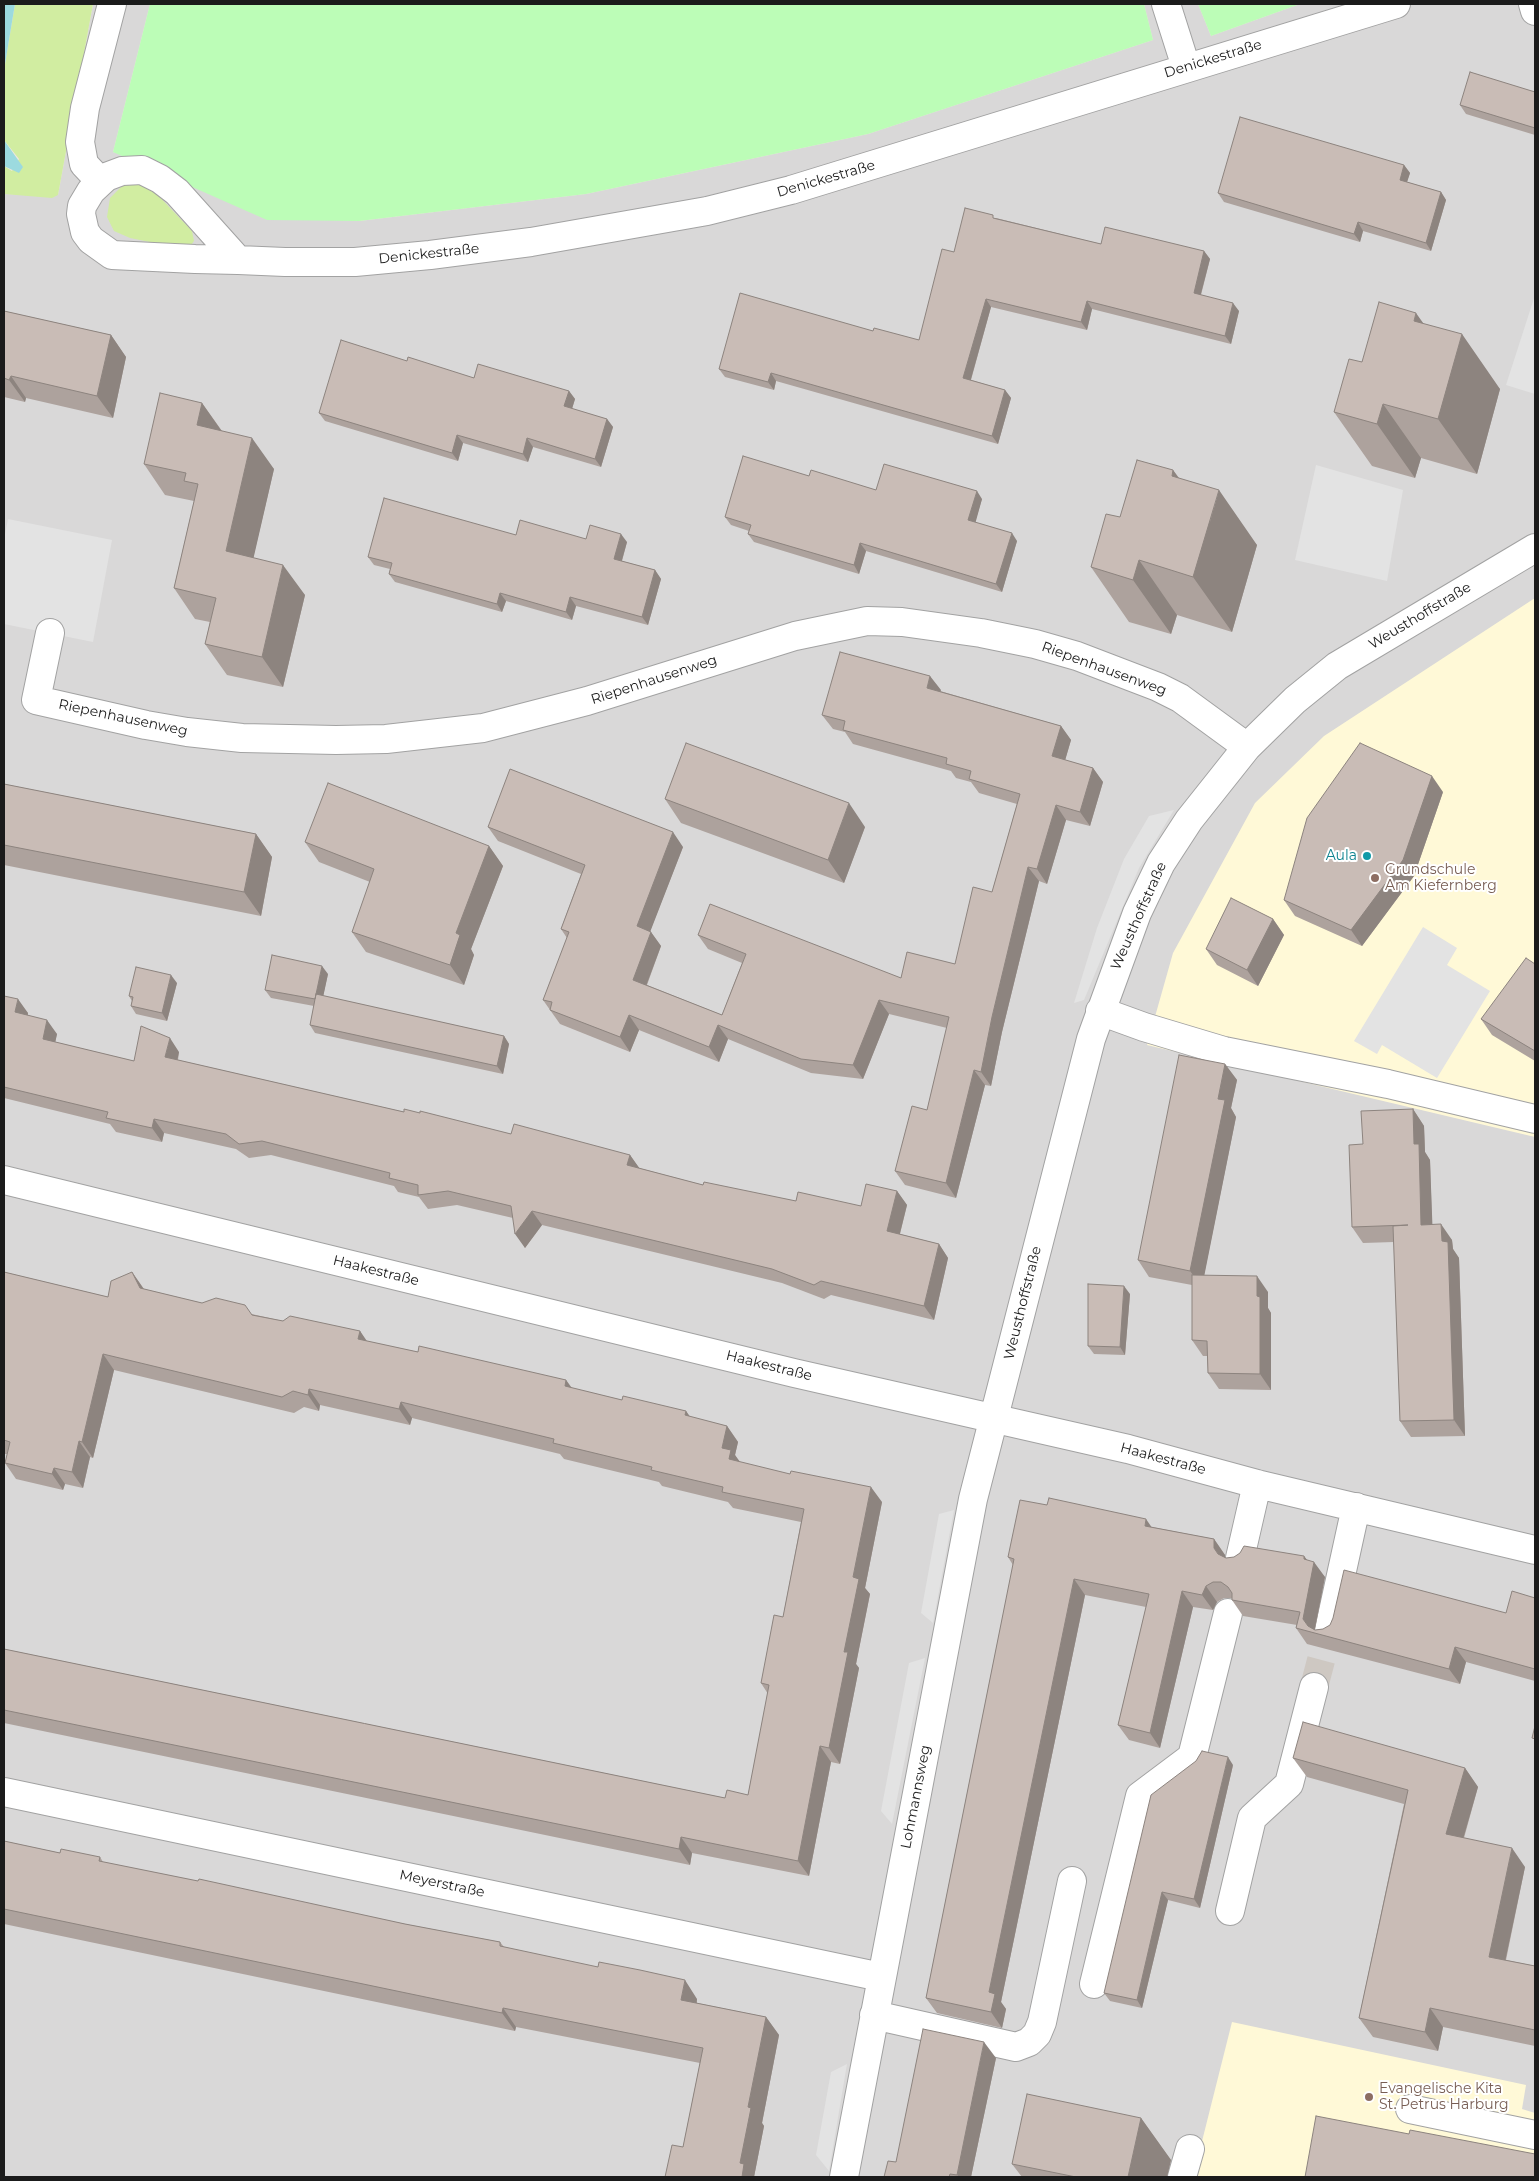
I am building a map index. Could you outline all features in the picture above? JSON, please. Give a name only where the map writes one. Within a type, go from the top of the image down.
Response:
[{"type":"street","points":[[100,181],[84,164],[80,142],[85,108],[112,4]]},
{"type":"street","points":[[1166,4],[1186,67]]},
{"type":"street","name":"Denickestraße","points":[[238,260],[177,192],[160,179],[142,170],[132,169],[113,173],[100,181],[82,206],[82,224],[91,240],[112,255],[238,260],[355,262],[430,255],[531,242],[707,211],[791,190],[1396,4]]},
{"type":"street","points":[[1533,4],[1535,10]]},
{"type":"street","name":"Weusthoffstraße","points":[[993,1418],[1091,1039],[1137,913],[1161,863],[1189,820],[1247,747],[1295,700],[1337,666],[1535,548]]},
{"type":"street","name":"Riepenhausenweg","points":[[50,633],[36,700],[146,725],[242,738],[336,740],[439,734],[483,728],[537,715],[834,626],[867,621],[902,622],[981,633],[1077,656],[1158,687],[1180,698],[1247,747]]},
{"type":"street","points":[[1100,1011],[1144,1027],[1224,1051],[1388,1084],[1535,1119]]},
{"type":"street","name":"Haakestraße","points":[[4,1180],[794,1373],[1128,1449],[1257,1484],[1535,1550]]},
{"type":"street","name":"Lohmannsweg","points":[[844,2177],[973,1499],[993,1418]]},
{"type":"street","points":[[1240,1558],[1257,1484]]},
{"type":"street","points":[[1329,1630],[1356,1507]]},
{"type":"street","points":[[1094,1984],[1140,1796],[1192,1757],[1228,1613]]},
{"type":"street","points":[[1230,1911],[1252,1818],[1289,1784],[1314,1687]]},
{"type":"street","name":"Meyerstraße","points":[[4,1792],[881,1977]]},
{"type":"street","points":[[874,2015],[1016,2046],[1029,2042],[1037,2034],[1042,2022],[1072,1881]]},
{"type":"street","points":[[1410,2109],[1535,2135]]},
{"type":"street","points":[[1182,2177],[1190,2149]]},
{"type":"shaded area","points":[[93,4],[150,4],[113,152],[359,221],[586,194],[868,134],[1153,40],[1144,4],[1198,4],[1211,36],[1300,4],[1535,4],[1535,2177],[4,2177],[4,194],[58,195]]},
{"type":"shaded area","points":[[1535,295],[1535,394],[1506,385]]},
{"type":"shaded area","points":[[1316,465],[1403,490],[1387,581],[1295,560]]},
{"type":"shaded area","points":[[8,519],[112,540],[93,642],[4,624],[4,539]]},
{"type":"shaded area","name":"Grundschule Am Kiefernberg","points":[[1535,598],[1535,1137],[1147,1045],[1173,953],[1255,803],[1324,736]]},
{"type":"shaded area","points":[[1174,810],[1139,868],[1084,1000],[1074,1003],[1097,928],[1124,859],[1149,816]]},
{"type":"shaded area","points":[[1423,927],[1457,948],[1447,965],[1490,991],[1437,1078],[1382,1045],[1377,1054],[1354,1041]]},
{"type":"shaded area","points":[[954,1510],[933,1623],[921,1613],[939,1514]]},
{"type":"shaded area","points":[[925,1658],[892,1824],[881,1811],[909,1663]]},
{"type":"shaded area","name":"Evangelische Kita St. Petrus Harburg","points":[[1232,2022],[1526,2085],[1522,2109],[1535,2113],[1535,2177],[1193,2177]]},
{"type":"shaded area","points":[[847,2064],[829,2171],[816,2155],[831,2072]]},
{"type":"green space","points":[[15,4],[93,4],[58,195],[52,198],[4,194],[4,166],[12,171],[19,159],[4,140],[4,70]]},
{"type":"green space","points":[[150,4],[1144,4],[1153,40],[868,134],[586,194],[359,221],[267,220],[113,152]]},
{"type":"green space","points":[[1198,4],[1300,4],[1211,36]]},
{"type":"green space","points":[[138,183],[154,191],[192,231],[194,241],[191,245],[180,248],[130,238],[114,231],[107,217],[110,198],[122,186]]},
{"type":"water","points":[[4,4],[15,4],[4,70]]},
{"type":"water","points":[[4,140],[23,167],[19,173],[4,166]]},
{"type":"building","points":[[1470,72],[1535,92],[1535,128],[1460,105]]},
{"type":"building","points":[[1240,117],[1404,165],[1400,180],[1441,192],[1426,243],[1358,222],[1354,234],[1218,193]]},
{"type":"building","points":[[965,208],[993,215],[993,218],[1101,244],[1105,227],[1204,251],[1194,293],[1233,303],[1225,336],[1087,301],[1081,322],[986,299],[963,378],[1005,390],[992,436],[771,373],[768,382],[719,369],[740,293],[873,331],[874,328],[919,340],[942,249],[954,252]]},
{"type":"building","points":[[1379,302],[1416,313],[1414,321],[1462,334],[1438,419],[1383,404],[1377,424],[1334,412],[1349,359],[1362,362]]},
{"type":"building","points":[[4,311],[111,335],[97,396],[11,376],[9,380],[4,378]]},
{"type":"building","points":[[341,340],[407,361],[408,357],[474,378],[478,364],[569,391],[564,406],[607,419],[595,459],[527,438],[523,454],[457,435],[452,453],[319,413]]},
{"type":"building","points":[[160,393],[202,403],[197,425],[252,438],[226,551],[283,565],[262,657],[205,644],[216,598],[174,588],[198,484],[184,481],[186,473],[144,464]]},
{"type":"building","points":[[743,456],[809,476],[811,470],[876,490],[884,464],[977,491],[968,520],[1012,533],[996,584],[860,543],[854,565],[748,534],[751,525],[725,517]]},
{"type":"building","points":[[1137,460],[1173,470],[1172,476],[1219,490],[1193,577],[1139,560],[1133,580],[1091,567],[1106,514],[1120,517]]},
{"type":"building","points":[[384,498],[516,535],[520,520],[586,539],[590,525],[621,534],[614,559],[655,570],[642,617],[570,597],[566,612],[500,593],[497,604],[389,574],[392,563],[368,557]]},
{"type":"building","points":[[840,652],[930,676],[927,688],[1061,726],[1052,756],[1093,768],[1080,812],[1056,805],[1037,869],[1028,867],[992,1017],[981,1072],[974,1070],[946,1183],[895,1171],[912,1106],[927,1110],[949,1017],[879,1000],[853,1065],[801,1059],[718,1025],[709,1047],[629,1015],[620,1037],[550,1010],[552,1002],[543,1000],[569,932],[561,929],[585,865],[488,827],[510,769],[673,832],[637,926],[651,932],[633,980],[722,1015],[746,954],[698,935],[710,904],[901,978],[907,952],[955,964],[973,887],[992,892],[1020,794],[969,779],[971,771],[946,764],[947,758],[843,730],[845,721],[822,715]]},
{"type":"building","points":[[686,743],[849,803],[828,860],[665,799]]},
{"type":"building","name":"Aula","points":[[1360,743],[1432,776],[1403,860],[1351,930],[1284,900],[1307,818]]},
{"type":"building","points":[[328,783],[489,846],[456,933],[460,935],[450,965],[352,932],[374,869],[305,842]]},
{"type":"building","points":[[4,784],[256,834],[244,892],[4,845]]},
{"type":"building","points":[[1231,898],[1273,919],[1247,970],[1206,949]]},
{"type":"building","points":[[272,955],[322,966],[315,999],[265,990]]},
{"type":"building","points":[[1526,958],[1535,964],[1535,1051],[1481,1019]]},
{"type":"building","points":[[136,967],[171,975],[162,1013],[131,1006],[133,997],[129,996]]},
{"type":"building","points":[[316,994],[504,1036],[497,1066],[310,1025]]},
{"type":"building","points":[[4,996],[18,999],[15,1012],[47,1020],[43,1039],[134,1061],[141,1026],[170,1038],[165,1057],[404,1112],[404,1109],[420,1113],[420,1111],[511,1134],[514,1124],[630,1155],[627,1165],[703,1185],[704,1182],[796,1201],[798,1192],[861,1206],[866,1184],[897,1191],[887,1231],[939,1244],[924,1306],[821,1281],[814,1285],[772,1269],[532,1211],[515,1234],[511,1206],[448,1191],[418,1195],[418,1185],[389,1178],[390,1173],[262,1141],[239,1144],[226,1134],[154,1119],[152,1128],[106,1118],[108,1112],[4,1087]]},
{"type":"building","points":[[1179,1055],[1225,1064],[1218,1099],[1225,1100],[1190,1271],[1138,1260]]},
{"type":"building","points":[[1413,1109],[1414,1144],[1419,1144],[1421,1225],[1441,1224],[1442,1241],[1448,1242],[1454,1420],[1400,1421],[1393,1226],[1408,1225],[1352,1227],[1349,1145],[1363,1144],[1361,1111]]},
{"type":"building","points":[[4,1272],[108,1297],[111,1281],[132,1272],[140,1288],[202,1303],[216,1298],[245,1305],[252,1315],[283,1321],[290,1316],[360,1331],[358,1339],[418,1352],[419,1346],[566,1380],[565,1386],[622,1400],[623,1396],[686,1411],[685,1415],[727,1426],[722,1448],[731,1450],[729,1459],[790,1474],[791,1471],[871,1487],[853,1577],[859,1579],[844,1652],[848,1652],[829,1748],[820,1746],[798,1861],[681,1837],[679,1849],[4,1710],[4,1649],[725,1798],[727,1790],[748,1795],[769,1685],[761,1683],[774,1615],[783,1617],[804,1509],[722,1492],[723,1487],[651,1470],[652,1467],[553,1443],[554,1439],[401,1402],[399,1409],[309,1389],[308,1395],[293,1391],[282,1397],[103,1354],[82,1442],[79,1441],[72,1472],[54,1468],[52,1474],[5,1463],[10,1442],[4,1440]]},
{"type":"building","points":[[1192,1275],[1257,1276],[1257,1296],[1260,1297],[1260,1374],[1208,1373],[1207,1341],[1192,1340]]},
{"type":"building","points":[[1088,1284],[1124,1286],[1120,1347],[1088,1346]]},
{"type":"building","points":[[1049,1498],[1146,1519],[1145,1526],[1214,1539],[1214,1548],[1218,1554],[1226,1558],[1234,1557],[1240,1553],[1244,1546],[1304,1556],[1304,1559],[1314,1562],[1303,1619],[1308,1626],[1315,1630],[1323,1629],[1330,1625],[1344,1570],[1506,1613],[1512,1591],[1535,1598],[1535,1669],[1455,1647],[1449,1669],[1296,1628],[1300,1612],[1232,1600],[1232,1593],[1228,1587],[1221,1582],[1213,1582],[1206,1586],[1202,1595],[1182,1591],[1150,1733],[1118,1725],[1149,1594],[1074,1579],[989,1992],[995,1994],[991,2012],[926,1998],[1014,1559],[1008,1557],[1020,1500],[1047,1505]]},
{"type":"building","points":[[1303,1722],[1465,1768],[1446,1834],[1512,1848],[1489,1957],[1535,1966],[1535,2030],[1430,2008],[1425,2032],[1359,2018],[1408,1790],[1293,1758]]},
{"type":"building","points":[[1535,1726],[1535,1739],[1532,1738]]},
{"type":"building","points":[[1202,1751],[1228,1757],[1194,1899],[1162,1892],[1137,2000],[1104,1993],[1151,1795],[1196,1761]]},
{"type":"building","points":[[4,1841],[60,1853],[61,1849],[100,1857],[99,1861],[198,1881],[199,1879],[405,1924],[500,1942],[500,1946],[598,1967],[599,1962],[685,1980],[681,2000],[766,2017],[748,2107],[751,2108],[740,2163],[744,2164],[742,2177],[665,2177],[672,2145],[683,2147],[703,2048],[503,2008],[502,2013],[4,1909]]},
{"type":"building","points":[[923,2029],[984,2042],[957,2175],[950,2174],[949,2177],[884,2177],[888,2161],[896,2162]]},
{"type":"building","points":[[1027,2094],[1141,2118],[1128,2177],[1076,2177],[1012,2164]]},
{"type":"building","points":[[1316,2116],[1409,2134],[1410,2130],[1535,2154],[1535,2177],[1305,2177]]},
{"type":"tunnel","points":[[1314,1687],[1329,1630]]},
{"type":"place","name":"Aula","points":[[1367,856]]},
{"type":"place","name":"Grundschule Am Kiefernberg","points":[[1375,878]]},
{"type":"place","name":"Evangelische Kita St. Petrus Harburg","points":[[1369,2097]]}]
